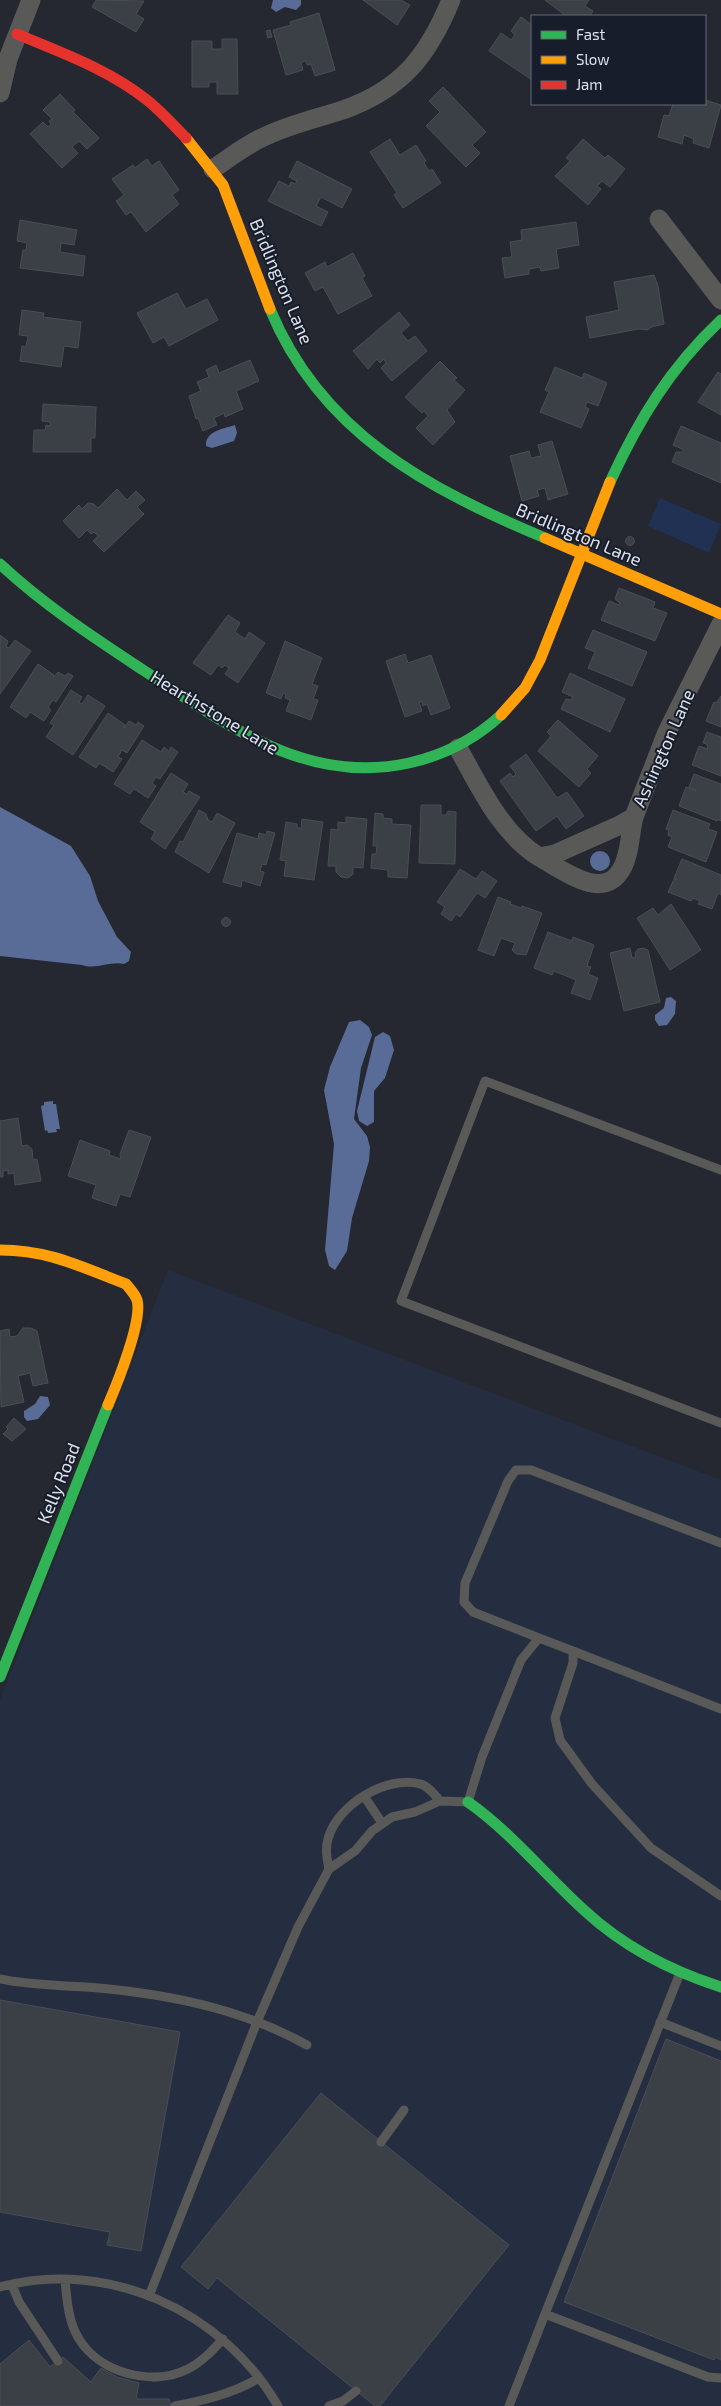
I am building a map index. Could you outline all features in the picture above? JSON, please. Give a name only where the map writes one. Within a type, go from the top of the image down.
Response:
[{"type":"street","points":[[0,94],[8,59],[31,0]]},
{"type":"street","points":[[213,169],[267,135],[345,109],[372,97],[392,84],[417,61],[430,45],[451,0]]},
{"type":"street","name":"Bridlington Lane","points":[[17,34],[98,69],[140,94],[174,126],[213,169],[230,202],[284,339],[310,379],[350,425],[392,461],[432,488],[721,614]]},
{"type":"street","points":[[659,219],[721,300]]},
{"type":"street","name":"Hearthstone Lane","points":[[0,564],[36,597],[85,632],[239,731],[293,757],[326,767],[374,770],[405,766],[458,748],[489,725],[525,687],[538,664],[581,554],[620,462],[642,417],[683,357],[721,320]]},
{"type":"street","name":"Ashington Lane","points":[[539,857],[555,854],[634,817],[667,732],[721,624]]},
{"type":"street","points":[[458,748],[498,816],[519,843],[539,857],[582,881],[592,883],[608,881],[616,876],[624,863],[634,817]]},
{"type":"street","name":"Kelly Road","points":[[0,1250],[23,1250],[48,1254],[126,1284],[137,1300],[138,1312],[128,1351],[0,1677]]},
{"type":"street","points":[[468,1802],[503,1828],[573,1900],[605,1928],[647,1955],[680,1972],[721,1987]]},
{"type":"lane","points":[[721,1170],[485,1081],[401,1301],[721,1423]]},
{"type":"lane","points":[[721,1543],[531,1470],[516,1470],[508,1480],[465,1583],[464,1602],[473,1612],[721,1709]]},
{"type":"lane","points":[[149,2296],[257,2022],[298,1927],[328,1869],[355,1851],[382,1823],[397,1815],[415,1812],[440,1800],[468,1802],[482,1757],[521,1660],[539,1638]]},
{"type":"lane","points":[[573,1651],[573,1663],[556,1718],[560,1740],[592,1784],[651,1848],[721,1896]]},
{"type":"lane","points":[[328,1869],[326,1849],[333,1827],[351,1805],[364,1796],[386,1786],[407,1782],[422,1784],[440,1800]]},
{"type":"lane","points":[[364,1796],[382,1823]]},
{"type":"lane","points":[[509,2406],[680,1972]]},
{"type":"lane","points":[[0,1979],[22,1983],[100,1988],[158,1995],[204,2004],[257,2022],[307,2045]]},
{"type":"lane","points":[[660,2022],[721,2046]]},
{"type":"lane","points":[[381,2142],[404,2110]]},
{"type":"lane","points":[[65,2280],[69,2314],[79,2339],[102,2362],[123,2372],[152,2376],[179,2373],[202,2360],[223,2339]]},
{"type":"lane","points":[[0,2287],[65,2280],[108,2284],[149,2296],[193,2317],[223,2339],[259,2378],[278,2406]]},
{"type":"lane","points":[[12,2285],[19,2302],[58,2361]]},
{"type":"lane","points":[[544,2314],[708,2377],[721,2378]]},
{"type":"lane","points":[[174,2406],[215,2398],[242,2388],[259,2378]]},
{"type":"lane","points":[[329,2406],[343,2401],[356,2390]]},
{"type":"shaded area","points":[[273,0],[301,0],[301,5],[296,10],[285,7],[276,12],[271,8]]},
{"type":"shaded area","points":[[235,425],[237,433],[234,441],[212,448],[206,446],[208,437],[212,434],[220,429]]},
{"type":"shaded area","points":[[660,498],[721,524],[709,553],[648,526]]},
{"type":"shaded area","points":[[0,807],[71,846],[90,876],[98,901],[117,937],[131,952],[129,961],[124,964],[93,967],[0,956]]},
{"type":"shaded area","points":[[600,851],[607,854],[610,861],[607,868],[600,871],[593,868],[590,861],[593,854]]},
{"type":"shaded area","points":[[671,997],[676,1001],[675,1014],[667,1025],[659,1026],[655,1020],[655,1015],[664,1008],[666,998]]},
{"type":"shaded area","points":[[360,1020],[369,1027],[372,1035],[361,1068],[354,1119],[367,1136],[370,1147],[369,1161],[352,1218],[347,1251],[335,1270],[329,1266],[325,1250],[334,1144],[324,1090],[330,1067],[349,1022]]},
{"type":"shaded area","points":[[383,1032],[390,1036],[394,1050],[385,1078],[374,1091],[374,1122],[367,1126],[359,1121],[357,1111],[375,1037]]},
{"type":"shaded area","points":[[53,1101],[53,1104],[56,1104],[60,1129],[56,1129],[57,1132],[48,1133],[47,1130],[45,1131],[41,1106],[44,1105],[44,1102]]},
{"type":"shaded area","points":[[168,1270],[721,1480],[721,2406],[0,2406],[0,1700]]},
{"type":"shaded area","points":[[40,1396],[48,1397],[50,1405],[38,1419],[27,1421],[24,1417],[24,1411],[35,1404]]},
{"type":"building","points":[[96,0],[144,1],[136,14],[144,19],[136,32],[92,7]]},
{"type":"building","points":[[363,0],[401,0],[410,5],[397,25]]},
{"type":"building","points":[[545,0],[589,0],[585,6],[593,11],[591,15],[565,15]]},
{"type":"building","points":[[319,13],[335,70],[315,76],[311,64],[307,65],[306,61],[301,62],[303,70],[286,75],[273,30],[291,25],[290,22]]},
{"type":"building","points":[[521,17],[531,24],[531,79],[489,51],[501,33],[511,40],[515,35],[511,31]]},
{"type":"building","points":[[270,30],[272,37],[268,38],[266,31]]},
{"type":"building","points":[[222,39],[237,39],[238,94],[217,94],[217,82],[209,82],[209,87],[192,87],[192,41],[212,41],[212,49],[222,49]]},
{"type":"building","points":[[443,87],[486,132],[472,145],[480,153],[466,167],[426,126],[440,112],[429,101]]},
{"type":"building","points":[[60,94],[75,110],[73,112],[99,138],[87,149],[79,141],[72,147],[78,153],[62,168],[30,134],[43,122],[48,127],[51,124],[49,121],[52,119],[43,110]]},
{"type":"building","points":[[706,100],[721,105],[709,148],[693,143],[694,139],[684,135],[682,144],[658,137],[664,115],[669,116],[673,105],[706,105]]},
{"type":"building","points":[[390,139],[400,155],[416,145],[426,161],[424,163],[429,171],[432,169],[441,183],[403,208],[394,195],[397,193],[370,152]]},
{"type":"building","points":[[583,139],[605,158],[608,155],[625,169],[610,187],[602,181],[597,186],[601,189],[588,205],[555,176],[570,161],[566,158]]},
{"type":"building","points":[[147,159],[152,166],[159,161],[179,190],[172,195],[179,204],[146,232],[131,212],[126,215],[116,201],[124,195],[112,179],[133,165],[135,168]]},
{"type":"building","points":[[297,161],[352,189],[342,208],[321,197],[316,206],[328,212],[321,226],[268,201],[279,181],[289,186],[291,182],[295,184],[297,181],[289,177]]},
{"type":"building","points":[[20,220],[77,230],[74,245],[61,243],[60,252],[85,256],[83,276],[20,268],[23,250],[26,250],[27,243],[17,241]]},
{"type":"building","points":[[576,222],[579,245],[556,249],[559,268],[541,271],[540,267],[529,269],[529,274],[505,278],[502,258],[512,257],[510,242],[522,240],[521,230]]},
{"type":"building","points":[[353,253],[365,276],[362,278],[372,296],[338,314],[323,287],[315,291],[305,273],[325,262],[327,267]]},
{"type":"building","points":[[654,275],[658,286],[664,324],[651,327],[648,330],[639,329],[590,338],[586,317],[619,310],[614,282]]},
{"type":"building","points":[[177,293],[186,309],[207,299],[218,320],[169,346],[164,337],[153,343],[137,313]]},
{"type":"building","points":[[22,310],[44,313],[43,317],[81,322],[78,348],[64,346],[61,367],[20,361],[22,346],[26,347],[28,336],[19,335]]},
{"type":"building","points":[[399,312],[410,325],[401,333],[408,341],[415,336],[427,351],[392,381],[381,368],[386,363],[384,359],[380,363],[377,359],[368,369],[353,351]]},
{"type":"building","points":[[250,360],[259,381],[236,391],[243,409],[225,417],[224,413],[214,418],[217,425],[203,431],[198,418],[196,419],[189,396],[201,391],[197,382],[209,377],[206,370],[216,365],[219,373]]},
{"type":"building","points":[[440,361],[457,378],[454,380],[465,390],[447,410],[455,422],[433,445],[416,428],[428,416],[424,411],[422,413],[405,397]]},
{"type":"building","points":[[555,367],[582,378],[584,373],[607,383],[598,406],[587,402],[585,407],[589,409],[581,428],[540,412],[549,392],[545,390]]},
{"type":"building","points":[[718,372],[721,374],[721,415],[698,402]]},
{"type":"building","points":[[43,404],[96,407],[95,438],[91,438],[91,452],[33,452],[34,430],[45,430],[46,425],[50,426],[50,422],[42,421]]},
{"type":"building","points":[[681,426],[721,443],[721,483],[672,462],[676,452],[683,452],[684,450],[673,445]]},
{"type":"building","points":[[552,441],[568,494],[548,500],[545,488],[537,490],[539,496],[522,501],[510,456],[529,451],[531,458],[541,456],[538,445]]},
{"type":"building","points":[[117,489],[127,500],[136,491],[145,500],[137,507],[144,514],[104,552],[93,541],[98,536],[94,532],[91,534],[87,530],[79,538],[63,521],[79,505],[82,509],[88,503],[94,504],[98,508]]},
{"type":"building","points":[[630,537],[634,541],[630,545],[626,541]]},
{"type":"building","points":[[619,588],[655,602],[653,608],[667,613],[655,641],[601,620],[609,601],[619,605],[620,603],[615,599]]},
{"type":"building","points":[[228,615],[240,623],[235,632],[245,639],[249,632],[265,643],[238,683],[225,674],[229,668],[225,665],[222,668],[218,665],[211,675],[193,663]]},
{"type":"building","points":[[593,630],[647,652],[632,686],[588,668],[595,652],[585,648]]},
{"type":"building","points":[[0,635],[8,641],[6,647],[9,648],[15,640],[31,651],[0,694]]},
{"type":"building","points":[[285,641],[322,658],[312,684],[318,686],[313,699],[318,700],[311,720],[286,711],[290,700],[285,698],[286,694],[283,693],[281,699],[266,693]]},
{"type":"building","points":[[405,654],[408,663],[431,655],[450,708],[431,715],[427,704],[423,706],[422,702],[419,702],[422,711],[405,717],[386,661]]},
{"type":"building","points":[[38,664],[54,675],[53,678],[58,672],[65,676],[68,673],[73,676],[56,702],[53,700],[48,707],[51,710],[44,721],[30,712],[26,718],[10,707]]},
{"type":"building","points":[[570,673],[625,699],[610,732],[561,709],[566,699],[570,700],[573,697],[562,692]]},
{"type":"building","points":[[71,690],[82,697],[79,702],[82,704],[88,695],[105,706],[73,755],[46,737],[54,725],[50,723]]},
{"type":"building","points":[[721,696],[721,727],[706,721],[714,702],[716,703]]},
{"type":"building","points":[[108,713],[125,725],[124,728],[129,721],[136,725],[138,722],[144,726],[127,753],[122,750],[118,757],[122,759],[113,772],[99,763],[96,768],[79,757]]},
{"type":"building","points":[[558,720],[598,756],[587,769],[591,773],[579,787],[538,751],[551,736],[547,732]]},
{"type":"building","points":[[707,732],[721,737],[721,776],[692,765],[699,746],[708,749],[707,744],[703,743]]},
{"type":"building","points":[[142,740],[161,752],[164,747],[169,751],[171,747],[178,752],[160,779],[156,777],[152,783],[156,786],[148,798],[134,789],[130,794],[114,784]]},
{"type":"building","points":[[526,754],[557,798],[567,792],[584,816],[566,829],[557,816],[536,831],[500,781],[510,773],[513,777],[516,774],[510,766]]},
{"type":"building","points":[[171,773],[188,784],[183,792],[187,794],[189,791],[200,797],[165,849],[151,839],[155,832],[140,822]]},
{"type":"building","points":[[694,774],[721,784],[721,821],[679,806],[686,787],[696,791],[689,787]]},
{"type":"building","points":[[421,805],[441,805],[441,815],[446,815],[448,811],[456,812],[455,864],[419,863]]},
{"type":"building","points":[[199,810],[206,814],[208,820],[212,822],[217,813],[235,823],[209,873],[175,852],[180,841],[183,842]]},
{"type":"building","points":[[673,810],[710,824],[708,829],[717,832],[706,862],[668,847],[672,837],[668,835],[669,830],[666,829]]},
{"type":"building","points":[[375,813],[383,814],[383,818],[392,819],[392,824],[411,825],[407,878],[388,877],[388,870],[371,868],[372,854],[376,854],[377,846],[373,846]]},
{"type":"building","points":[[346,817],[367,819],[363,868],[353,867],[353,874],[348,878],[341,877],[336,872],[336,866],[328,866],[331,829],[338,830],[338,822],[346,823]]},
{"type":"building","points":[[302,819],[323,822],[314,880],[284,876],[286,861],[280,860],[286,822],[297,824],[297,827],[301,829]]},
{"type":"building","points":[[267,831],[275,833],[266,865],[262,864],[260,871],[264,872],[260,886],[242,880],[241,887],[223,882],[237,833],[258,839],[259,833],[266,835]]},
{"type":"building","points":[[682,859],[721,875],[721,895],[718,893],[712,909],[698,904],[700,901],[693,898],[691,901],[668,892],[674,879],[677,879],[674,878]]},
{"type":"building","points":[[460,869],[476,879],[482,871],[497,881],[485,898],[477,893],[460,917],[456,914],[451,921],[441,914],[445,907],[437,902]]},
{"type":"building","points":[[498,897],[521,908],[522,906],[542,913],[526,955],[516,954],[512,950],[515,943],[501,938],[494,956],[478,950]]},
{"type":"building","points":[[671,904],[701,950],[670,970],[637,918],[653,908],[658,915]]},
{"type":"building","points":[[226,918],[230,922],[226,926],[222,922]]},
{"type":"building","points":[[548,932],[572,941],[573,937],[594,945],[587,966],[591,967],[588,974],[598,978],[590,1000],[571,993],[576,980],[554,971],[552,975],[534,968]]},
{"type":"building","points":[[630,948],[632,958],[636,957],[635,953],[638,949],[648,950],[660,1002],[624,1011],[610,953]]},
{"type":"building","points":[[18,1118],[22,1146],[27,1145],[32,1149],[33,1160],[37,1159],[41,1181],[15,1185],[14,1173],[8,1174],[8,1170],[3,1171],[3,1177],[0,1177],[0,1121]]},
{"type":"building","points":[[129,1130],[151,1137],[130,1197],[120,1194],[116,1206],[92,1198],[96,1185],[68,1176],[80,1140],[110,1151],[109,1155],[121,1159],[120,1154]]},
{"type":"building","points":[[23,1328],[31,1328],[37,1331],[48,1383],[33,1386],[30,1373],[18,1376],[24,1402],[1,1407],[0,1331],[9,1329],[10,1337],[17,1336]]},
{"type":"building","points":[[14,1418],[26,1429],[12,1441],[3,1434]]},
{"type":"building","points":[[0,2000],[180,2032],[141,2251],[107,2245],[110,2232],[0,2212]]},
{"type":"building","points":[[666,2039],[721,2061],[721,2360],[715,2357],[714,2360],[564,2302]]},
{"type":"building","points":[[321,2093],[509,2245],[380,2406],[375,2406],[217,2278],[208,2289],[181,2267]]},
{"type":"building","points":[[29,2340],[50,2367],[63,2357],[91,2382],[101,2368],[117,2377],[139,2383],[136,2399],[169,2399],[171,2406],[0,2406],[0,2364]]},
{"type":"traffic: fast","points":[[270,309],[292,352],[318,390],[349,423],[383,452],[420,477],[460,499],[545,538]]},
{"type":"traffic: fast","points":[[610,482],[632,437],[657,395],[686,357],[721,320]]},
{"type":"traffic: fast","points":[[0,564],[69,620],[124,658],[236,729],[268,745],[301,758],[335,766],[371,768],[409,763],[447,751],[470,739],[501,715]]},
{"type":"traffic: fast","points":[[0,1677],[108,1405]]},
{"type":"traffic: fast","points":[[468,1802],[499,1827],[585,1911],[616,1936],[666,1965],[721,1987]]},
{"type":"traffic: slow","points":[[186,138],[223,185],[270,309]]},
{"type":"traffic: slow","points":[[501,715],[525,688],[540,660],[610,482]]},
{"type":"traffic: slow","points":[[545,538],[721,614]]},
{"type":"traffic: slow","points":[[0,1250],[50,1256],[126,1284],[134,1294],[138,1309],[133,1336],[108,1405]]},
{"type":"traffic: jam","points":[[17,34],[84,62],[117,79],[152,104],[186,138]]}]
